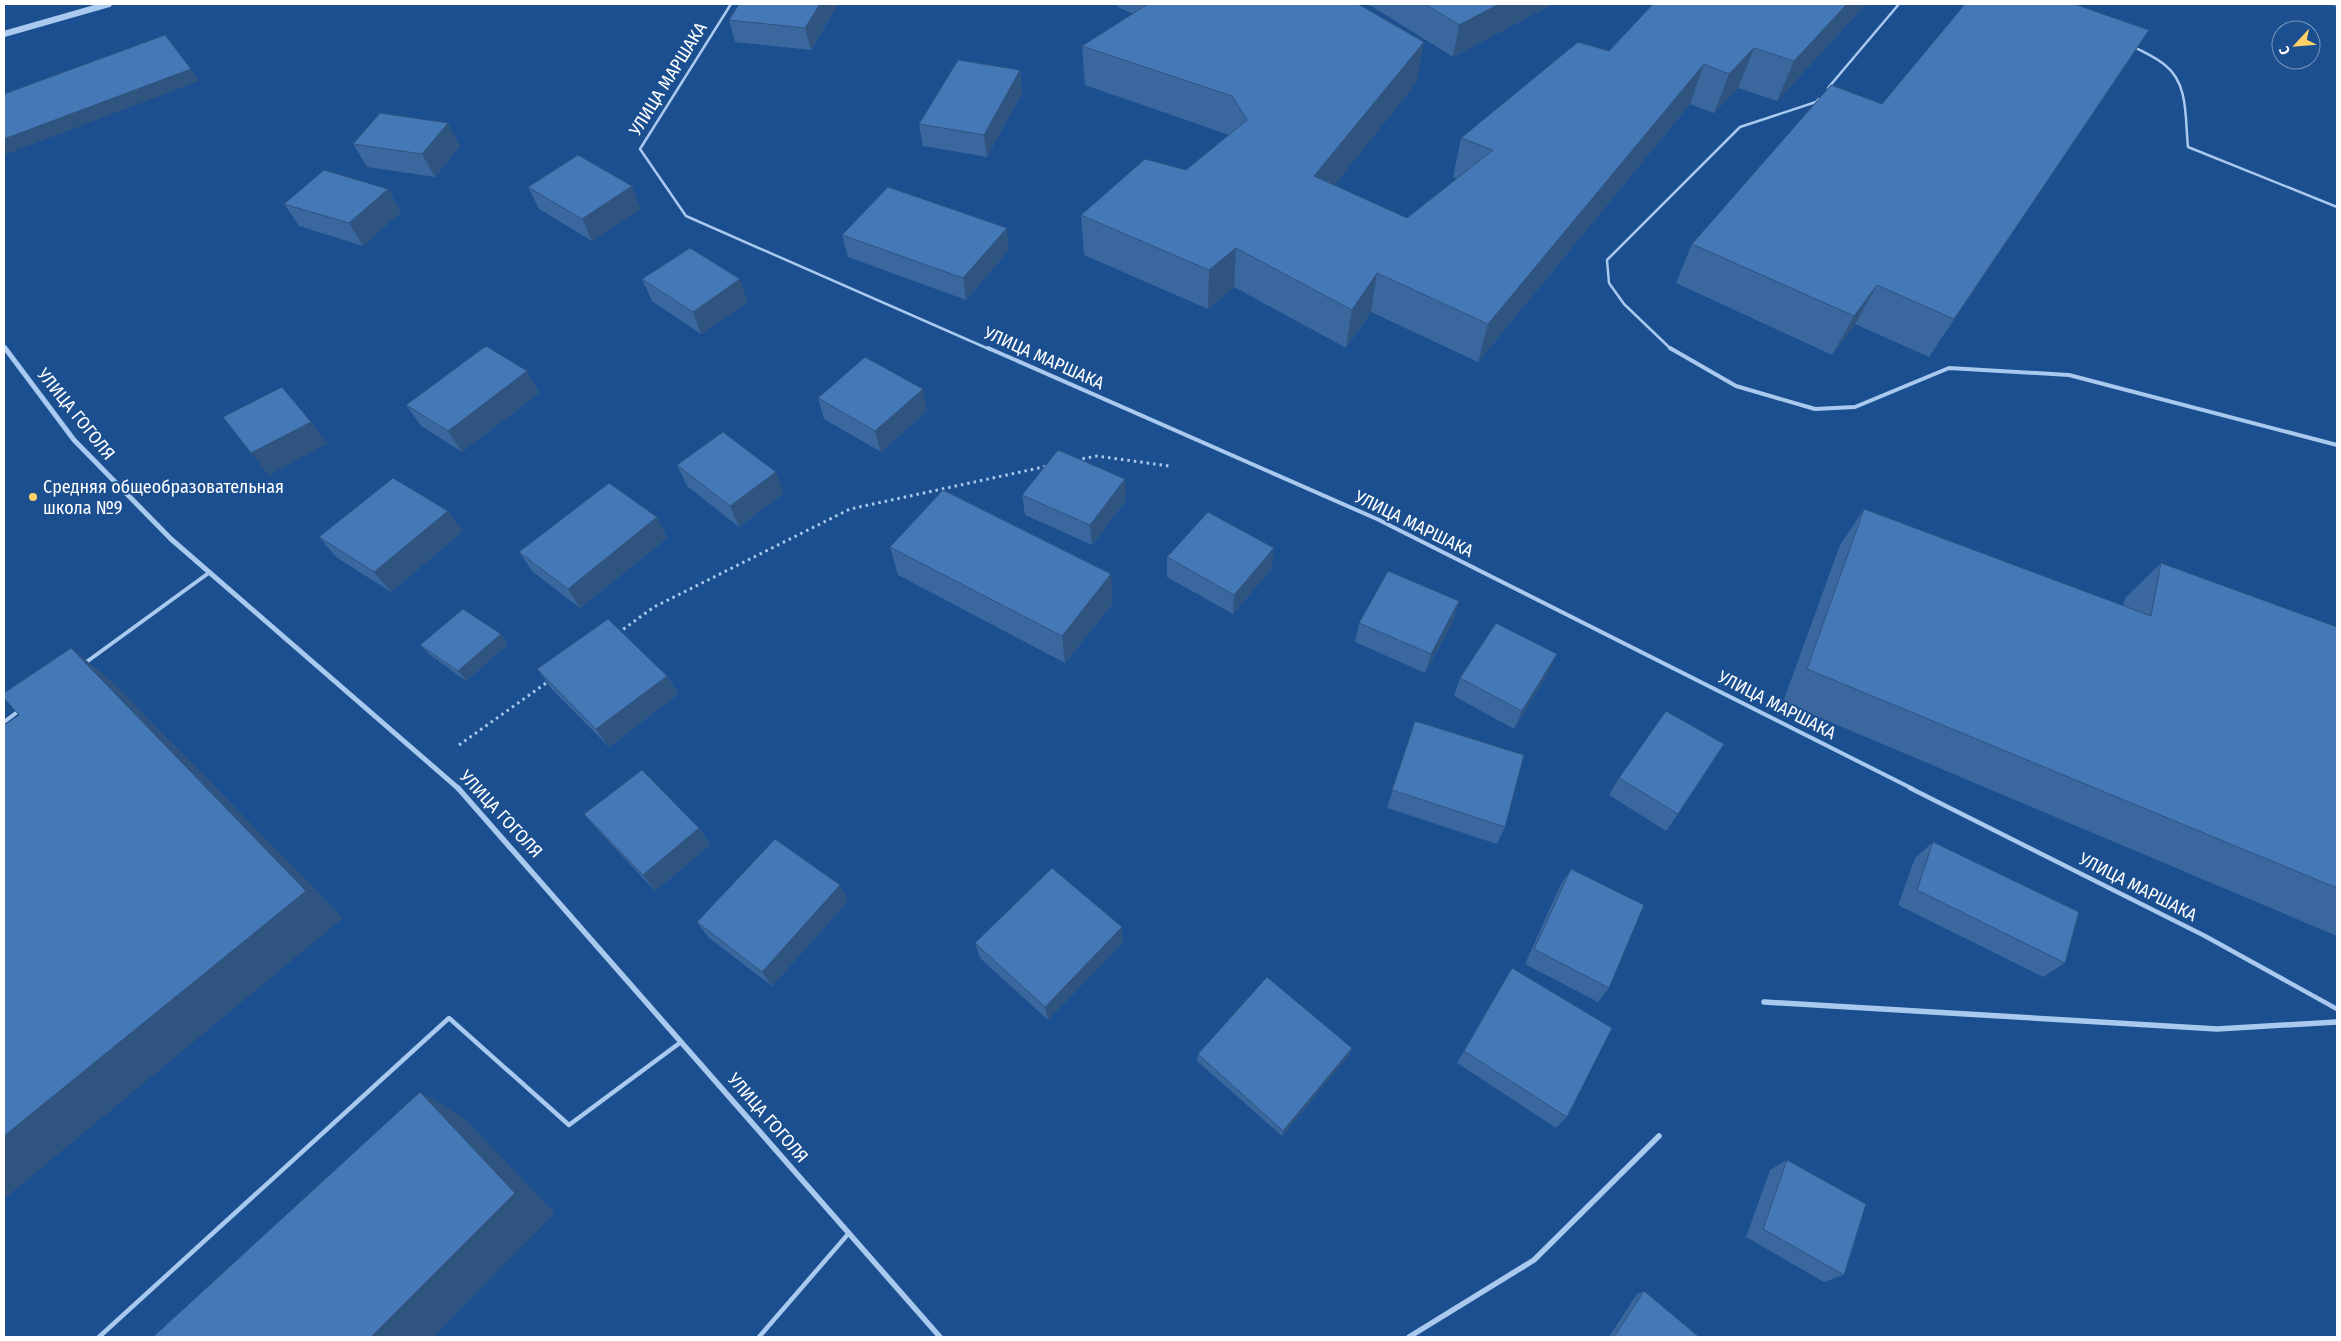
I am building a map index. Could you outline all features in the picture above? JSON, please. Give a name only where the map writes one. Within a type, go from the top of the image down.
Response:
[{"type":"street","points":[[4,34],[109,4]]},
{"type":"street","name":"УЛИЦА ГОГОЛЯ","points":[[4,347],[74,440],[171,540],[464,793],[940,1337]]},
{"type":"street","points":[[1764,1002],[2217,1029],[2337,1022]]},
{"type":"street","points":[[1409,1337],[1534,1260],[1660,1136]]},
{"type":"lane","name":"УЛИЦА МАРШАКА","points":[[731,4],[640,149],[686,216],[1377,519],[2205,936],[2337,1009]]},
{"type":"lane","points":[[1899,4],[1816,102],[1740,127],[1607,260],[1609,283],[1624,304],[1673,351],[1736,386],[1815,409],[1855,407],[1949,368],[2069,375],[2337,446]]},
{"type":"lane","points":[[2124,42],[2158,60],[2173,73],[2180,87],[2188,147],[2337,207]]},
{"type":"lane","points":[[83,664],[210,572]]},
{"type":"lane","points":[[4,722],[28,704]]},
{"type":"lane","points":[[99,1337],[450,1018],[569,1125],[681,1042]]},
{"type":"lane","points":[[759,1337],[849,1232]]},
{"type":"path","points":[[1069,462],[1097,456],[1174,467]]},
{"type":"path","points":[[614,635],[654,607],[850,509],[1050,466]]},
{"type":"path","points":[[432,764],[551,680]]},
{"type":"building","points":[[739,4],[820,4],[805,28],[729,20]]},
{"type":"building","points":[[1148,4],[1358,4],[1424,42],[1314,176],[1407,218],[1493,150],[1461,138],[1578,42],[1609,51],[1653,4],[1847,4],[1794,61],[1754,48],[1729,74],[1704,64],[1488,324],[1377,273],[1352,310],[1236,248],[1209,270],[1081,215],[1145,159],[1186,170],[1247,120],[1232,96],[1082,46]]},
{"type":"building","points":[[1425,4],[1499,4],[1459,25]]},
{"type":"building","points":[[1965,4],[2074,4],[2149,30],[1954,319],[1877,285],[1854,316],[1692,244],[1831,85],[1882,104]]},
{"type":"building","points":[[165,35],[191,69],[4,139],[4,94]]},
{"type":"building","points":[[958,60],[1020,70],[984,135],[919,124]]},
{"type":"building","points":[[380,113],[448,123],[422,154],[353,144]]},
{"type":"building","points":[[578,155],[632,186],[582,219],[528,187]]},
{"type":"building","points":[[324,170],[388,189],[349,223],[284,204]]},
{"type":"building","points":[[888,187],[1007,228],[963,278],[842,235]]},
{"type":"building","points":[[690,248],[740,279],[693,312],[642,279]]},
{"type":"building","points":[[486,346],[527,371],[448,431],[406,405]]},
{"type":"building","points":[[865,357],[923,389],[875,431],[818,398]]},
{"type":"building","points":[[282,387],[311,422],[251,453],[223,417]]},
{"type":"building","points":[[723,432],[776,472],[730,506],[677,465]]},
{"type":"building","points":[[1058,450],[1125,479],[1090,525],[1022,495]]},
{"type":"building","points":[[393,478],[448,511],[374,572],[319,537]]},
{"type":"building","points":[[609,483],[657,517],[568,589],[519,552]]},
{"type":"building","points":[[943,490],[1111,574],[1062,636],[890,547]]},
{"type":"building","points":[[1864,509],[2151,616],[2161,563],[2337,627],[2337,888],[1807,669]]},
{"type":"building","points":[[1208,512],[1274,548],[1234,595],[1167,557]]},
{"type":"building","points":[[1388,571],[1459,601],[1431,654],[1359,623]]},
{"type":"building","points":[[463,609],[501,634],[458,671],[420,645]]},
{"type":"building","points":[[608,619],[667,676],[596,729],[537,669]]},
{"type":"building","points":[[1496,623],[1557,654],[1522,711],[1460,678]]},
{"type":"building","points":[[71,648],[306,891],[4,1136],[4,725],[19,715],[4,698],[4,693]]},
{"type":"building","points":[[1666,711],[1724,744],[1678,814],[1619,778]]},
{"type":"building","points":[[1415,721],[1524,755],[1505,827],[1392,790]]},
{"type":"building","points":[[642,770],[699,828],[643,875],[584,814]]},
{"type":"building","points":[[775,839],[840,885],[762,972],[697,922]]},
{"type":"building","points":[[1933,842],[2079,912],[2065,963],[1917,890]]},
{"type":"building","points":[[1052,868],[1122,927],[1045,1007],[975,943]]},
{"type":"building","points":[[1571,869],[1644,905],[1609,988],[1534,949]]},
{"type":"building","points":[[1512,968],[1612,1028],[1567,1117],[1464,1051]]},
{"type":"building","points":[[1267,977],[1352,1048],[1283,1131],[1198,1054]]},
{"type":"building","points":[[420,1092],[515,1193],[371,1337],[153,1337]]},
{"type":"building","points":[[1787,1160],[1866,1204],[1844,1275],[1763,1229]]},
{"type":"building","points":[[1644,1291],[1699,1337],[1614,1337]]},
{"type":"place","name":"Средняя общеобразовательная школа №9","points":[[33,497]]}]
